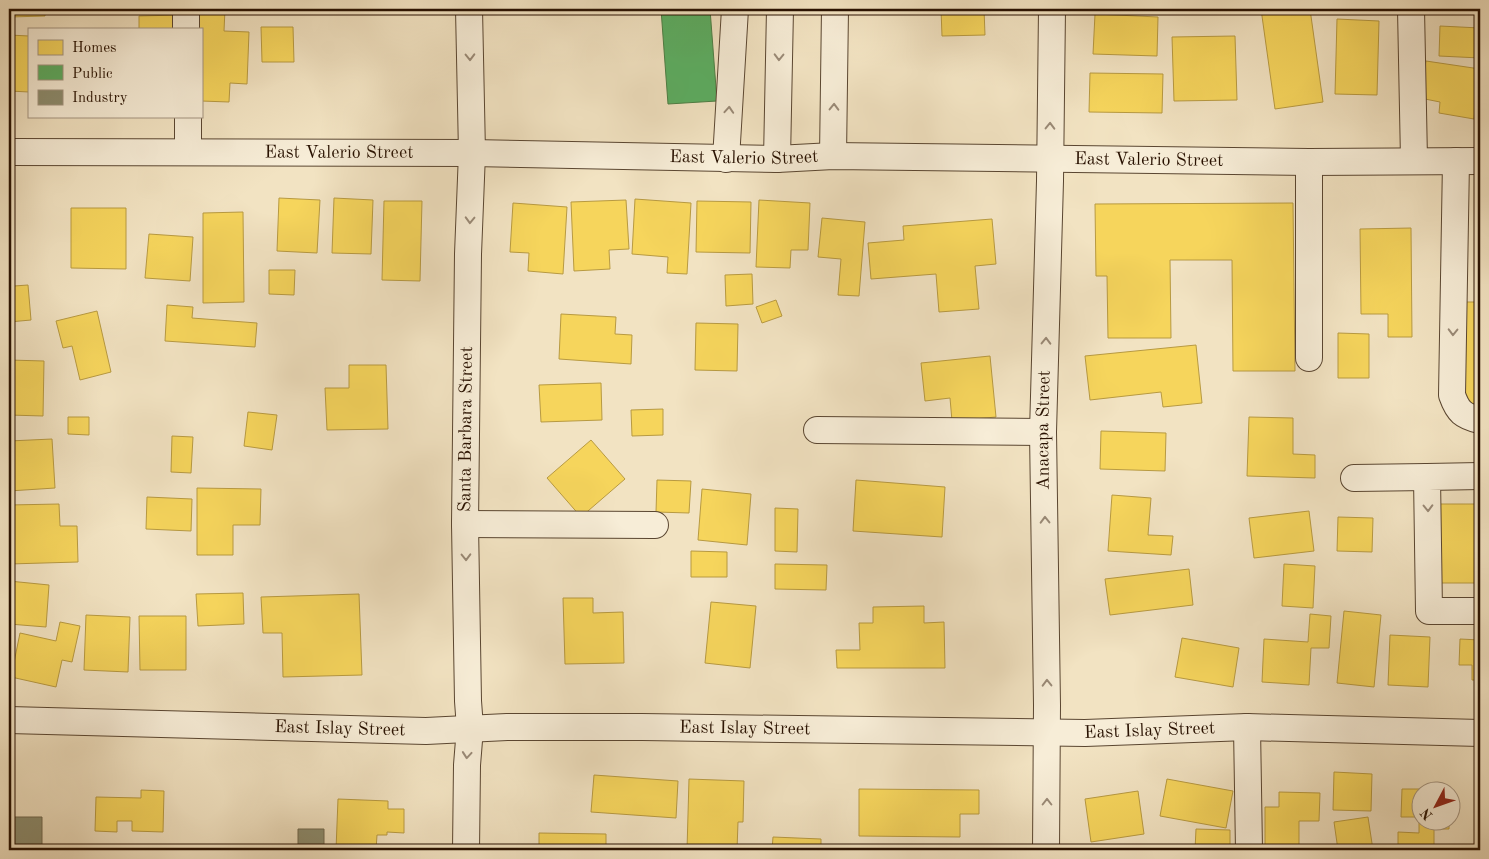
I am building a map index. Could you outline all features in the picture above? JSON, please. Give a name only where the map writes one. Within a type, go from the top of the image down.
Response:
[{"type":"street","points":[[186,9],[186,28]]},
{"type":"street","name":"Santa Barbara Street","points":[[466,850],[466,765],[470,728],[465,524],[468,254],[472,153],[470,9]]},
{"type":"street","points":[[726,159],[735,9]]},
{"type":"street","points":[[777,159],[780,9]]},
{"type":"street","points":[[833,156],[836,9]]},
{"type":"street","name":"Anacapa Street","points":[[1046,850],[1048,732],[1043,432],[1052,9]]},
{"type":"street","points":[[1411,9],[1414,160]]},
{"type":"street","points":[[188,118],[188,151]]},
{"type":"street","name":"East Valerio Street","points":[[9,152],[472,153],[726,159],[833,156],[1309,162],[1468,161]]},
{"type":"street","points":[[1468,161],[1454,283],[1452,395],[1457,408],[1467,417],[1480,420]]},
{"type":"street","points":[[1309,162],[1309,358]]},
{"type":"street","points":[[817,430],[1043,432]]},
{"type":"street","points":[[1354,478],[1480,476]]},
{"type":"street","points":[[1427,477],[1429,611],[1480,611]]},
{"type":"street","points":[[465,524],[655,525]]},
{"type":"street","name":"East Islay Street","points":[[9,720],[426,731],[470,728],[642,727],[1085,733],[1247,727],[1480,733]]},
{"type":"street","points":[[1247,727],[1249,850]]},
{"type":"building: Homes","points":[[9,9],[45,9],[45,16],[9,17]]},
{"type":"building: Homes","points":[[197,9],[225,9],[224,31],[249,32],[247,84],[230,83],[229,102],[202,101],[202,28],[196,28]]},
{"type":"building: Homes","points":[[941,9],[984,9],[985,35],[942,36]]},
{"type":"building: Homes","points":[[1261,9],[1310,9],[1323,102],[1275,109]]},
{"type":"building: Homes","points":[[1095,14],[1158,17],[1157,56],[1093,54]]},
{"type":"building: Homes","points":[[177,15],[177,28],[139,28],[139,16]]},
{"type":"building: Homes","points":[[1337,19],[1379,21],[1377,95],[1335,94]]},
{"type":"building: Homes","points":[[1440,26],[1480,28],[1480,58],[1439,56]]},
{"type":"building: Homes","points":[[261,27],[293,27],[294,62],[262,62]]},
{"type":"building: Homes","points":[[9,35],[28,36],[28,92],[9,91]]},
{"type":"building: Homes","points":[[1235,36],[1237,100],[1174,101],[1172,37]]},
{"type":"building: Homes","points":[[1426,61],[1480,69],[1474,119],[1439,113],[1440,102],[1420,98]]},
{"type":"building: Homes","points":[[1090,73],[1163,74],[1162,113],[1089,112]]},
{"type":"building: Homes","points":[[279,198],[320,200],[317,253],[277,251]]},
{"type":"building: Homes","points":[[334,198],[373,200],[371,254],[332,253]]},
{"type":"building: Homes","points":[[635,199],[691,203],[687,274],[667,273],[668,257],[632,254]]},
{"type":"building: Homes","points":[[626,200],[629,249],[609,250],[610,269],[574,271],[571,202]]},
{"type":"building: Homes","points":[[759,200],[810,203],[808,250],[791,250],[790,268],[756,267]]},
{"type":"building: Homes","points":[[384,201],[422,201],[420,281],[382,280]]},
{"type":"building: Homes","points":[[697,201],[751,202],[750,253],[696,252]]},
{"type":"building: Homes","points":[[513,203],[567,207],[563,274],[528,271],[529,253],[510,252]]},
{"type":"building: Homes","points":[[1293,203],[1295,371],[1233,371],[1232,260],[1170,260],[1171,338],[1108,338],[1107,276],[1096,276],[1095,204]]},
{"type":"building: Homes","points":[[71,208],[126,208],[126,269],[71,268]]},
{"type":"building: Homes","points":[[243,212],[244,302],[203,303],[203,213]]},
{"type":"building: Homes","points":[[822,218],[865,222],[859,296],[838,295],[841,259],[818,257]]},
{"type":"building: Homes","points":[[992,219],[996,264],[975,266],[979,309],[939,312],[936,274],[871,279],[868,243],[904,240],[903,226]]},
{"type":"building: Homes","points":[[9,226],[14,286],[28,285],[31,320],[9,322]]},
{"type":"building: Homes","points":[[1411,228],[1412,337],[1388,337],[1388,314],[1361,314],[1360,229]]},
{"type":"building: Homes","points":[[149,234],[193,237],[190,281],[145,278]]},
{"type":"building: Homes","points":[[269,270],[295,270],[294,295],[269,294]]},
{"type":"building: Homes","points":[[752,274],[753,304],[726,306],[725,275]]},
{"type":"building: Homes","points":[[776,300],[782,316],[762,323],[756,307]]},
{"type":"building: Homes","points":[[1464,302],[1480,302],[1480,406],[1463,406]]},
{"type":"building: Homes","points":[[167,305],[193,307],[192,318],[257,323],[255,347],[165,341]]},
{"type":"building: Homes","points":[[97,311],[111,372],[80,380],[72,346],[63,348],[56,321]]},
{"type":"building: Homes","points":[[561,314],[616,317],[615,334],[632,335],[631,364],[559,359]]},
{"type":"building: Homes","points":[[696,323],[738,324],[737,371],[695,370]]},
{"type":"building: Homes","points":[[1338,333],[1369,334],[1369,378],[1338,378]]},
{"type":"building: Homes","points":[[1196,345],[1202,403],[1163,407],[1161,392],[1090,400],[1085,356]]},
{"type":"building: Homes","points":[[990,356],[996,417],[952,421],[950,398],[925,401],[921,363]]},
{"type":"building: Homes","points":[[9,360],[44,361],[43,416],[9,415]]},
{"type":"building: Homes","points":[[349,365],[386,365],[388,429],[327,430],[325,388],[349,388]]},
{"type":"building: Homes","points":[[601,383],[602,420],[541,422],[539,385]]},
{"type":"building: Homes","points":[[663,409],[663,435],[632,436],[631,410]]},
{"type":"building: Homes","points":[[248,412],[277,415],[272,450],[244,446]]},
{"type":"building: Homes","points":[[68,417],[89,417],[89,435],[68,434]]},
{"type":"building: Homes","points":[[1249,417],[1293,418],[1293,454],[1315,455],[1315,478],[1247,476]]},
{"type":"building: Homes","points":[[1101,431],[1166,433],[1165,471],[1100,469]]},
{"type":"building: Homes","points":[[172,436],[193,437],[191,473],[171,472]]},
{"type":"building: Homes","points":[[52,439],[55,488],[9,491],[9,441]]},
{"type":"building: Homes","points":[[591,440],[625,479],[581,517],[547,478]]},
{"type":"building: Homes","points":[[657,480],[691,481],[689,513],[656,512]]},
{"type":"building: Homes","points":[[856,480],[945,487],[942,537],[853,531]]},
{"type":"building: Homes","points":[[197,488],[261,489],[260,525],[233,525],[233,555],[197,555]]},
{"type":"building: Homes","points":[[702,489],[751,494],[747,545],[698,540]]},
{"type":"building: Homes","points":[[1112,495],[1151,498],[1148,535],[1173,536],[1171,555],[1108,551]]},
{"type":"building: Homes","points":[[147,497],[192,499],[191,531],[146,529]]},
{"type":"building: Homes","points":[[59,504],[60,526],[77,526],[78,562],[9,564],[9,505]]},
{"type":"building: Homes","points":[[1434,504],[1480,504],[1480,583],[1434,583]]},
{"type":"building: Homes","points":[[775,508],[798,509],[797,552],[775,551]]},
{"type":"building: Homes","points":[[1309,511],[1314,551],[1254,558],[1249,518]]},
{"type":"building: Homes","points":[[1338,517],[1373,518],[1372,552],[1337,551]]},
{"type":"building: Homes","points":[[691,551],[727,552],[727,577],[691,577]]},
{"type":"building: Homes","points":[[775,564],[827,565],[826,590],[775,589]]},
{"type":"building: Homes","points":[[1284,564],[1315,566],[1313,608],[1282,606]]},
{"type":"building: Homes","points":[[1189,569],[1193,605],[1110,615],[1105,579]]},
{"type":"building: Homes","points":[[9,581],[49,585],[46,627],[9,624]]},
{"type":"building: Homes","points":[[243,593],[244,624],[198,626],[196,594]]},
{"type":"building: Homes","points":[[359,594],[362,675],[283,677],[282,633],[263,633],[261,597]]},
{"type":"building: Homes","points":[[563,598],[593,598],[593,613],[623,612],[624,663],[565,664]]},
{"type":"building: Homes","points":[[711,602],[756,606],[750,668],[705,663]]},
{"type":"building: Homes","points":[[924,606],[924,623],[944,622],[945,668],[837,668],[836,650],[860,650],[859,623],[873,623],[873,607]]},
{"type":"building: Homes","points":[[1344,611],[1381,615],[1374,687],[1337,683]]},
{"type":"building: Homes","points":[[1310,614],[1331,616],[1329,648],[1311,648],[1309,685],[1262,682],[1264,639],[1308,642]]},
{"type":"building: Homes","points":[[86,615],[130,617],[128,672],[84,670]]},
{"type":"building: Homes","points":[[139,616],[186,616],[186,670],[140,670]]},
{"type":"building: Homes","points":[[60,622],[80,626],[72,662],[62,660],[56,687],[11,677],[20,633],[56,641]]},
{"type":"building: Homes","points":[[1390,635],[1430,637],[1428,687],[1388,685]]},
{"type":"building: Homes","points":[[1182,638],[1239,648],[1233,687],[1175,677]]},
{"type":"building: Homes","points":[[1460,639],[1480,640],[1480,680],[1472,680],[1472,665],[1459,665]]},
{"type":"building: Homes","points":[[1334,772],[1372,774],[1371,811],[1333,810]]},
{"type":"building: Homes","points":[[594,775],[678,781],[676,818],[591,812]]},
{"type":"building: Homes","points":[[689,779],[744,781],[743,822],[738,822],[737,850],[687,850]]},
{"type":"building: Homes","points":[[1167,779],[1233,791],[1226,828],[1160,816]]},
{"type":"building: Homes","points":[[859,789],[979,790],[979,814],[960,814],[960,837],[859,836]]},
{"type":"building: Homes","points":[[1402,789],[1412,789],[1412,817],[1401,817]]},
{"type":"building: Homes","points":[[141,790],[164,791],[163,832],[132,831],[132,821],[117,821],[117,832],[95,831],[96,797],[141,798]]},
{"type":"building: Homes","points":[[1138,791],[1144,834],[1091,842],[1085,799]]},
{"type":"building: Homes","points":[[1279,792],[1320,793],[1319,821],[1299,821],[1299,848],[1265,848],[1265,807],[1279,807]]},
{"type":"building: Homes","points":[[338,799],[388,801],[388,809],[404,809],[404,833],[387,832],[387,835],[377,835],[376,850],[336,850]]},
{"type":"building: Homes","points":[[1368,817],[1373,850],[1338,850],[1334,822]]},
{"type":"building: Homes","points":[[1196,829],[1230,830],[1230,850],[1195,850]]},
{"type":"building: Homes","points":[[1398,832],[1434,832],[1434,848],[1449,848],[1449,850],[1398,850]]},
{"type":"building: Homes","points":[[539,833],[606,834],[606,850],[539,850]]},
{"type":"building: Homes","points":[[773,837],[821,839],[821,850],[772,850]]},
{"type":"building: Public","points":[[661,9],[710,9],[717,101],[668,104]]},
{"type":"building: Industry","points":[[10,817],[42,817],[42,849],[10,849]]},
{"type":"building: Industry","points":[[298,829],[324,829],[324,850],[298,850]]}]
